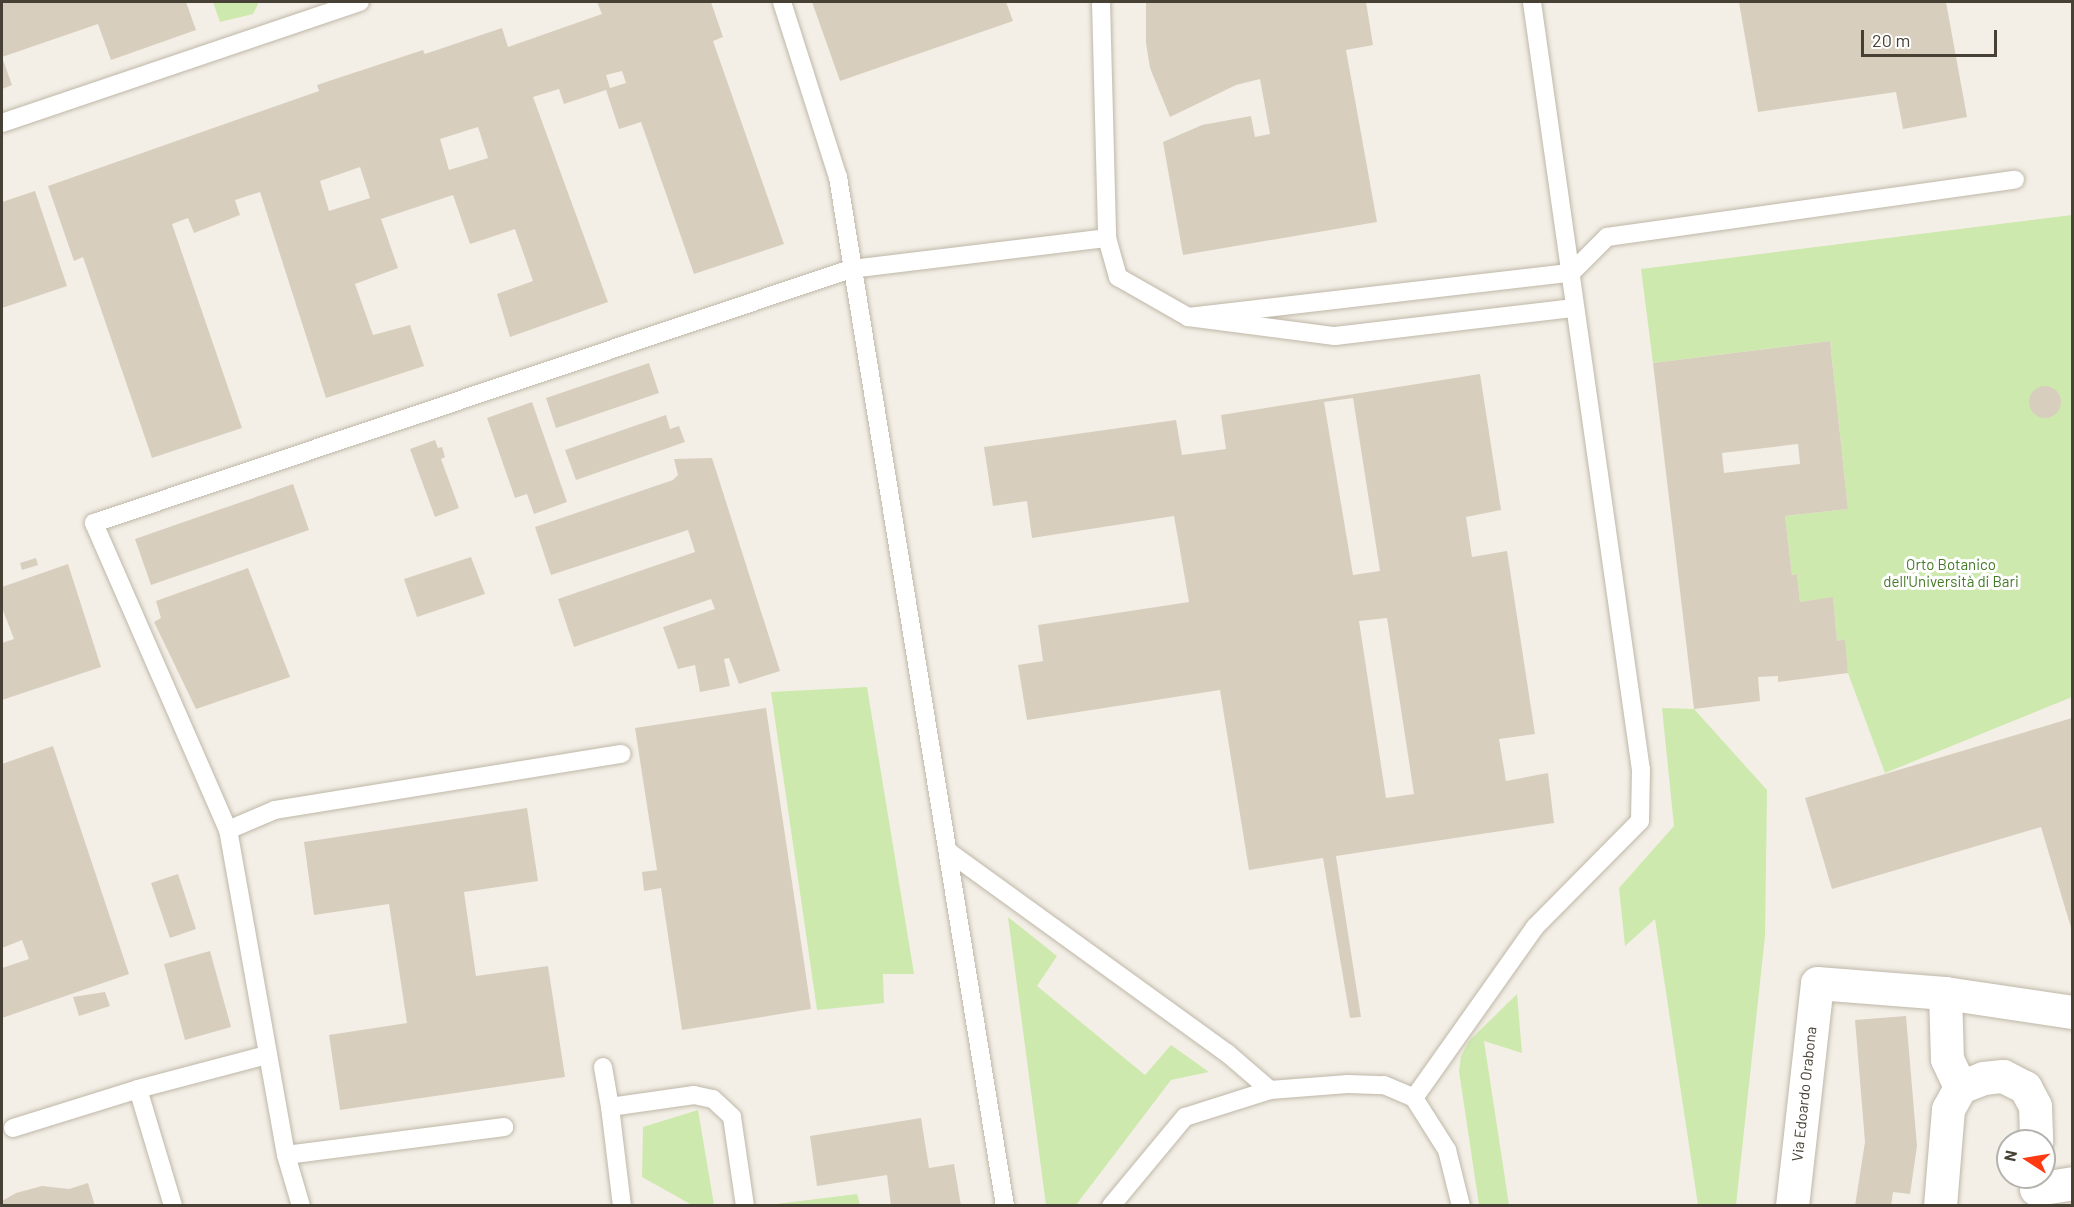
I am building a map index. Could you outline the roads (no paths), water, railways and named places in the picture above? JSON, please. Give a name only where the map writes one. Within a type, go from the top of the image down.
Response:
[{"type":"street","name":"Via Edoardo Orabona","points":[[1792,1206],[1817,983],[1945,993]]},
{"type":"street","points":[[1960,1087],[1947,1059],[1945,993],[2073,1012]]},
{"type":"street","points":[[1940,1206],[1948,1109],[1960,1087],[1983,1078],[2003,1076],[2025,1087],[2036,1106],[2036,1129]]},
{"type":"street","points":[[2036,1190],[2073,1183]]},
{"type":"lane","points":[[782,2],[838,177],[851,269],[949,852],[1005,1206]]},
{"type":"lane","points":[[1101,2],[1107,238],[1119,278],[1188,317],[1335,336],[1574,309]]},
{"type":"lane","points":[[1414,1098],[1535,927],[1640,821],[1641,770],[1532,2]]},
{"type":"lane","points":[[2,123],[353,3]]},
{"type":"lane","points":[[1188,317],[1571,273],[1607,237],[2015,180]]},
{"type":"lane","points":[[301,1206],[286,1155],[228,830],[94,523],[851,269],[1107,238]]},
{"type":"lane","points":[[228,830],[275,810],[621,754]]},
{"type":"lane","points":[[949,852],[1227,1053],[1270,1090]]},
{"type":"lane","points":[[13,1128],[138,1089],[267,1055]]},
{"type":"lane","points":[[603,1067],[622,1206]]},
{"type":"lane","points":[[1111,1206],[1185,1117],[1270,1090],[1384,1085],[1414,1098],[1447,1150],[1461,1206]]},
{"type":"lane","points":[[138,1089],[173,1206]]},
{"type":"lane","points":[[610,1107],[694,1095],[713,1099],[732,1117],[745,1206]]},
{"type":"lane","points":[[286,1155],[504,1127]]},
{"type":"park label","name":"Orto Botanico dell'Università di Bari","points":[[1951,572]]}]
